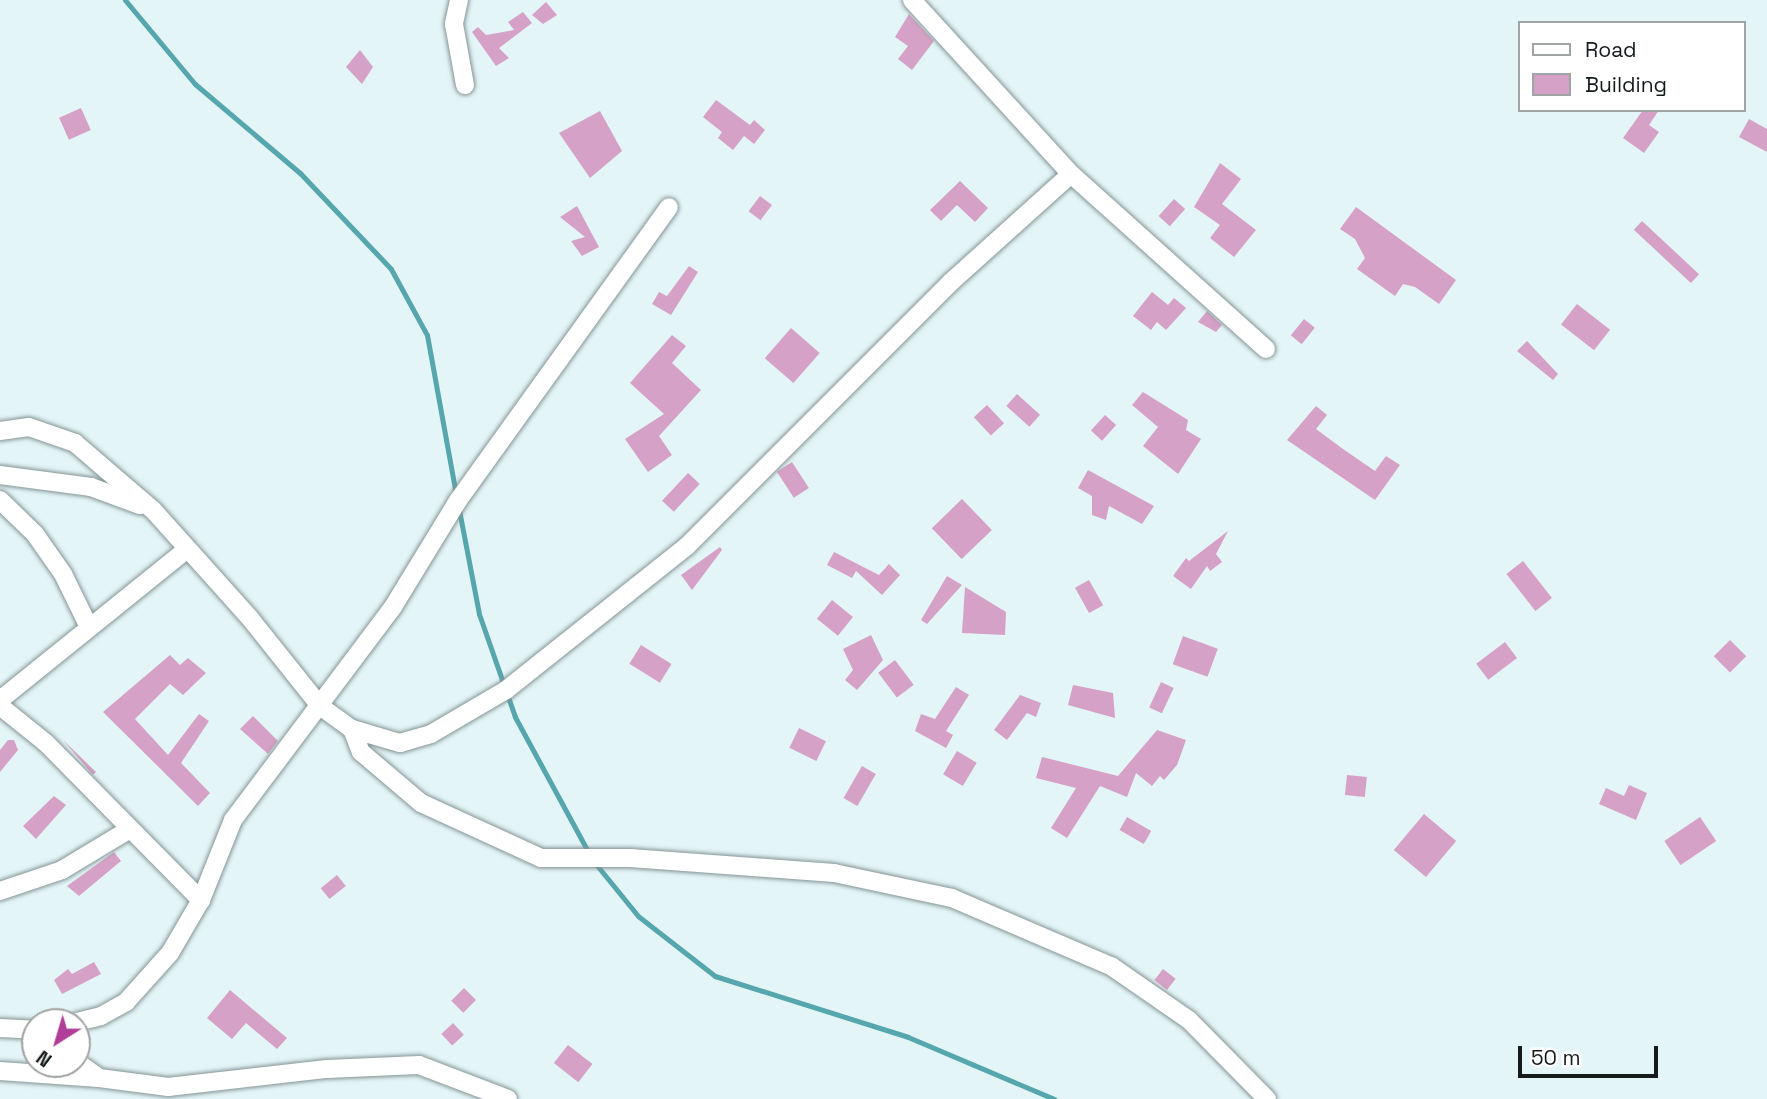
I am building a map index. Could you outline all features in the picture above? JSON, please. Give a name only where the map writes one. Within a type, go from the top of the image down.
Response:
[{"type":"street","points":[[459,0],[454,24],[465,85]]},
{"type":"street","points":[[912,0],[1071,174],[1266,349]]},
{"type":"street","points":[[0,431],[29,427],[75,443],[153,510],[186,550],[249,617],[320,706],[352,729],[400,743],[431,734],[506,691],[582,633],[687,546],[951,282],[1071,174]]},
{"type":"street","points":[[91,1018],[101,1016],[125,1002],[153,976],[201,900],[233,820],[393,607],[457,502],[669,207]]},
{"type":"street","points":[[0,475],[91,487],[153,510]]},
{"type":"street","points":[[0,500],[49,554],[89,626]]},
{"type":"street","points":[[0,700],[186,550]]},
{"type":"street","points":[[0,706],[46,743],[201,900]]},
{"type":"street","points":[[352,729],[361,752],[421,803],[541,858],[630,858],[834,873],[952,898],[1111,966],[1189,1020],[1267,1099]]},
{"type":"street","points":[[0,891],[62,870],[130,829]]},
{"type":"street","points":[[0,1028],[21,1030]]},
{"type":"street","points":[[0,1070],[167,1087],[327,1069],[419,1065],[502,1098]]},
{"type":"street","points":[[91,1072],[99,1078]]},
{"type":"building","points":[[546,2],[557,15],[543,24],[532,15]]},
{"type":"building","points":[[523,12],[532,23],[499,48],[509,58],[496,66],[472,32],[478,27],[486,35],[514,30],[508,22]]},
{"type":"building","points":[[909,14],[934,41],[912,70],[898,59],[908,46],[895,37]]},
{"type":"building","points":[[360,50],[373,67],[362,84],[346,67]]},
{"type":"building","points":[[716,100],[750,125],[754,120],[765,130],[754,144],[744,136],[733,150],[718,138],[722,132],[703,117]]},
{"type":"building","points":[[81,108],[91,130],[69,140],[59,118]]},
{"type":"building","points":[[600,111],[622,151],[590,178],[559,133]]},
{"type":"building","points":[[1642,112],[1658,112],[1649,125],[1659,132],[1644,153],[1623,138]]},
{"type":"building","points":[[1749,119],[1767,129],[1767,152],[1739,137]]},
{"type":"building","points":[[1220,163],[1241,179],[1222,204],[1256,230],[1234,257],[1210,238],[1220,225],[1194,207]]},
{"type":"building","points":[[960,181],[988,208],[975,222],[957,205],[941,221],[930,210]]},
{"type":"building","points":[[760,196],[772,205],[761,220],[749,211]]},
{"type":"building","points":[[1174,199],[1185,209],[1170,226],[1159,216]]},
{"type":"building","points":[[577,206],[599,247],[582,256],[571,241],[585,237],[560,217]]},
{"type":"building","points":[[1356,207],[1456,280],[1439,304],[1415,287],[1403,284],[1395,296],[1357,269],[1365,258],[1355,239],[1340,229]]},
{"type":"building","points":[[1642,221],[1699,274],[1691,283],[1634,230]]},
{"type":"building","points":[[689,266],[698,272],[671,315],[652,304],[659,292],[667,296]]},
{"type":"building","points":[[1152,292],[1168,305],[1174,298],[1186,308],[1166,330],[1157,322],[1151,330],[1133,316]]},
{"type":"building","points":[[1577,304],[1610,330],[1594,350],[1561,324]]},
{"type":"building","points":[[1207,311],[1222,325],[1216,332],[1198,322]]},
{"type":"building","points":[[1304,319],[1315,328],[1302,344],[1291,335]]},
{"type":"building","points":[[791,328],[820,353],[793,383],[765,358]]},
{"type":"building","points":[[672,335],[686,346],[672,363],[701,390],[659,436],[672,455],[648,472],[625,439],[664,414],[630,383]]},
{"type":"building","points":[[1527,341],[1558,374],[1553,380],[1517,351]]},
{"type":"building","points":[[1143,392],[1188,420],[1186,430],[1201,439],[1178,474],[1143,446],[1158,427],[1132,405]]},
{"type":"building","points":[[1017,394],[1040,415],[1029,427],[1006,406]]},
{"type":"building","points":[[987,405],[1004,423],[991,436],[974,417]]},
{"type":"building","points":[[1316,406],[1327,415],[1316,429],[1343,449],[1375,471],[1386,456],[1400,465],[1375,500],[1287,440]]},
{"type":"building","points":[[1105,415],[1116,425],[1102,441],[1091,431]]},
{"type":"building","points":[[792,462],[809,488],[794,498],[777,472]]},
{"type":"building","points":[[1088,470],[1154,506],[1142,524],[1109,506],[1106,520],[1092,515],[1092,496],[1078,488]]},
{"type":"building","points":[[688,473],[700,484],[674,512],[662,501]]},
{"type":"building","points":[[962,499],[992,530],[962,559],[932,528]]},
{"type":"building","points":[[1228,531],[1216,554],[1222,562],[1210,571],[1207,566],[1191,589],[1173,576],[1186,558],[1189,561]]},
{"type":"building","points":[[720,547],[722,550],[692,590],[681,575]]},
{"type":"building","points":[[834,552],[879,575],[889,564],[900,575],[882,595],[856,571],[852,578],[827,565]]},
{"type":"building","points":[[1523,561],[1552,598],[1535,611],[1506,574]]},
{"type":"building","points":[[947,576],[962,585],[927,624],[921,620]]},
{"type":"building","points":[[1089,580],[1103,605],[1089,613],[1075,588]]},
{"type":"building","points":[[965,587],[1006,612],[1005,635],[962,633]]},
{"type":"building","points":[[832,600],[853,617],[838,636],[817,619]]},
{"type":"building","points":[[871,635],[883,660],[857,690],[845,680],[853,670],[843,649]]},
{"type":"building","points":[[1183,636],[1218,649],[1208,677],[1173,664]]},
{"type":"building","points":[[1730,640],[1746,656],[1730,673],[1714,656]]},
{"type":"building","points":[[1505,642],[1517,658],[1488,680],[1476,664]]},
{"type":"building","points":[[641,645],[672,664],[660,683],[629,664]]},
{"type":"building","points":[[170,655],[180,665],[188,658],[206,673],[183,695],[170,684],[135,719],[168,755],[199,714],[209,721],[181,763],[210,793],[198,806],[103,712]]},
{"type":"building","points":[[895,660],[914,685],[897,697],[878,673]]},
{"type":"building","points":[[1161,682],[1174,688],[1162,713],[1149,707]]},
{"type":"building","points":[[1073,685],[1113,693],[1115,718],[1068,705]]},
{"type":"building","points":[[956,687],[969,695],[946,731],[953,735],[946,748],[915,731],[921,714],[935,719]]},
{"type":"building","points":[[1020,695],[1041,703],[1036,717],[1027,713],[1007,740],[994,730]]},
{"type":"building","points":[[253,716],[278,741],[268,754],[240,729]]},
{"type":"building","points":[[799,728],[826,741],[816,761],[789,748]]},
{"type":"building","points":[[1157,730],[1186,740],[1177,765],[1164,780],[1160,776],[1152,786],[1136,773],[1127,797],[1100,786],[1067,838],[1051,828],[1076,788],[1036,778],[1042,757],[1118,776]]},
{"type":"building","points":[[8,740],[14,740],[18,750],[0,772],[0,750]]},
{"type":"building","points":[[63,740],[96,772],[93,775]]},
{"type":"building","points":[[957,751],[977,763],[963,786],[943,774]]},
{"type":"building","points":[[862,766],[876,774],[857,806],[844,798]]},
{"type":"building","points":[[1347,775],[1367,777],[1365,797],[1345,795]]},
{"type":"building","points":[[1629,785],[1647,793],[1636,820],[1599,804],[1606,788],[1624,796]]},
{"type":"building","points":[[54,796],[66,805],[36,839],[23,826]]},
{"type":"building","points":[[1424,814],[1456,841],[1426,877],[1394,850]]},
{"type":"building","points":[[1127,817],[1151,831],[1144,844],[1120,830]]},
{"type":"building","points":[[1700,817],[1716,841],[1681,865],[1664,841]]},
{"type":"building","points":[[114,852],[121,861],[79,896],[67,886]]},
{"type":"building","points":[[337,875],[346,886],[329,899],[321,888]]},
{"type":"building","points":[[94,962],[101,974],[62,994],[54,980],[68,969],[72,974]]},
{"type":"building","points":[[1163,969],[1176,979],[1167,990],[1154,980]]},
{"type":"building","points":[[464,988],[476,1000],[463,1013],[451,1001]]},
{"type":"building","points":[[230,990],[287,1038],[277,1049],[246,1023],[232,1039],[207,1018]]},
{"type":"building","points":[[453,1023],[464,1035],[452,1046],[441,1034]]},
{"type":"building","points":[[568,1045],[592,1064],[578,1082],[554,1063]]},
{"type":"waterway","points":[[125,0],[195,84],[300,173],[391,269],[427,335],[456,494]]},
{"type":"waterway","points":[[459,510],[479,614],[515,717],[590,855]]},
{"type":"waterway","points":[[595,863],[638,916],[715,976],[908,1037],[1054,1099]]}]
